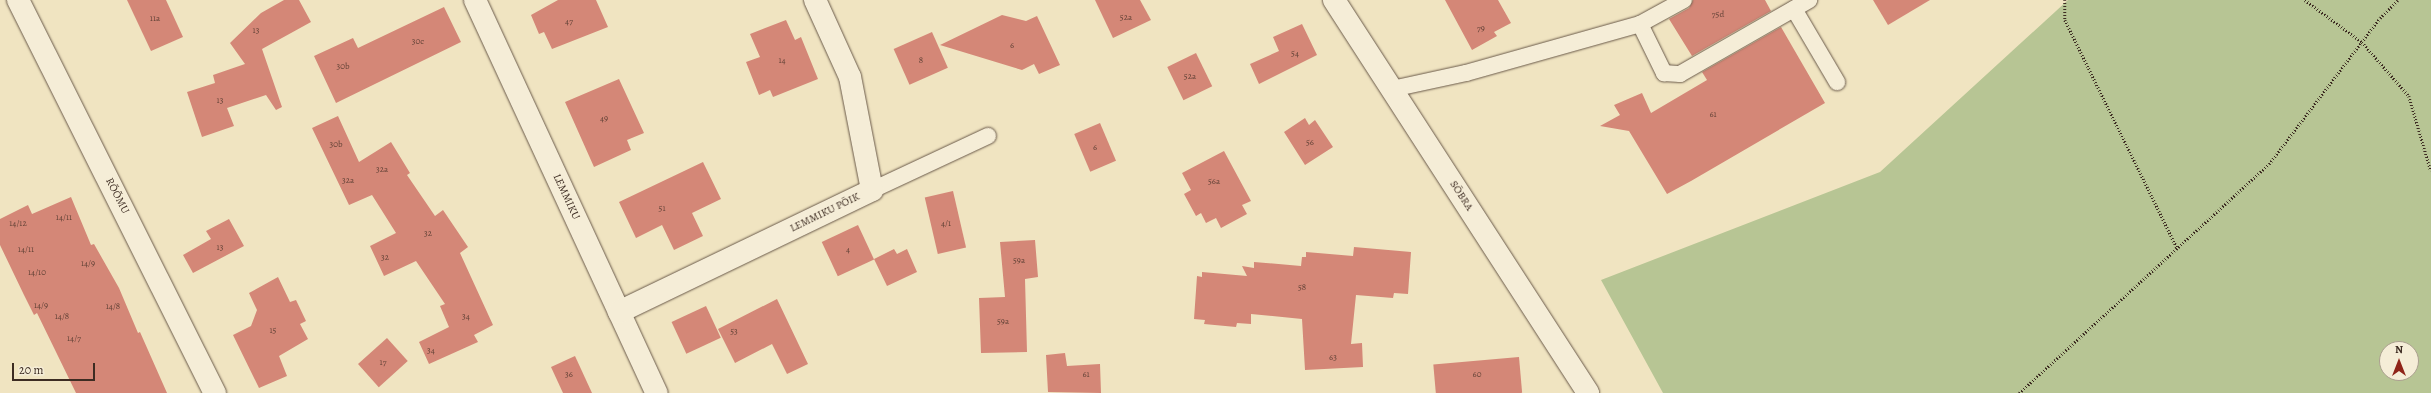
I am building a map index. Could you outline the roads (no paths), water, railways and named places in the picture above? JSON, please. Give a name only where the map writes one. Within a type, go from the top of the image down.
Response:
[{"type":"street","name":"RÕÕMU","points":[[18,0],[215,393]]},
{"type":"street","name":"LEMMIKU","points":[[475,0],[657,393]]},
{"type":"street","name":"LEMMIKU PÕIK","points":[[619,312],[872,190],[850,77],[815,0]]},
{"type":"street","name":"SÕBRA","points":[[1334,0],[1588,393]]},
{"type":"lane","points":[[1392,89],[1466,73],[1640,24],[1684,0]]},
{"type":"lane","points":[[1640,24],[1664,73],[1676,74],[1707,60],[1808,0]]},
{"type":"lane","points":[[1794,9],[1837,82]]},
{"type":"lane","points":[[872,190],[988,136]]}]
